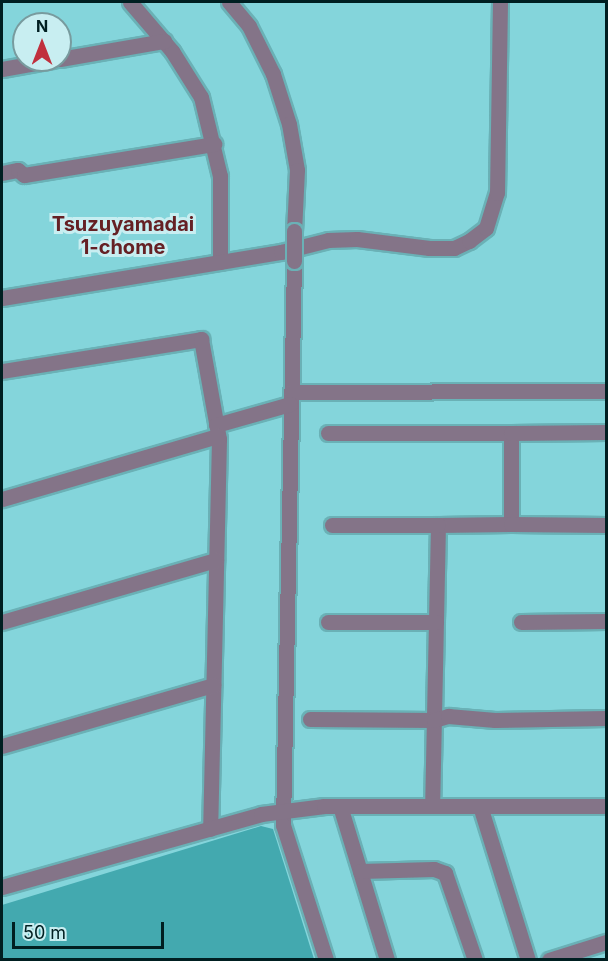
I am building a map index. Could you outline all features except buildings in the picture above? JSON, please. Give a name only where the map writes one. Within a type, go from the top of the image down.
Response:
[{"type":"street","points":[[130,2],[189,73],[201,97],[214,144],[222,211],[220,262]]},
{"type":"street","points":[[229,2],[249,26],[273,74],[289,124],[297,170],[282,812],[283,825],[326,960]]},
{"type":"street","points":[[2,298],[220,262],[327,240],[357,239],[454,248],[486,228],[497,193],[500,2]]},
{"type":"street","points":[[72,57],[164,41]]},
{"type":"street","points":[[2,173],[18,170],[24,175],[214,144]]},
{"type":"street","points":[[2,371],[201,339],[217,431],[210,829]]},
{"type":"street","points":[[2,499],[217,431],[291,398],[606,391]]},
{"type":"street","points":[[327,433],[606,432]]},
{"type":"street","points":[[511,433],[511,524]]},
{"type":"street","points":[[332,525],[606,525]]},
{"type":"street","points":[[432,806],[438,525]]},
{"type":"street","points":[[2,622],[216,561]]},
{"type":"street","points":[[520,622],[606,621]]},
{"type":"street","points":[[328,622],[436,622]]},
{"type":"street","points":[[2,746],[213,685]]},
{"type":"street","points":[[310,719],[434,720],[448,716],[495,720],[606,718]]},
{"type":"street","points":[[340,806],[387,960]]},
{"type":"street","points":[[2,887],[210,829],[282,812],[340,806],[606,806]]},
{"type":"street","points":[[480,806],[528,960]]},
{"type":"street","points":[[360,871],[434,869],[445,873],[475,960]]},
{"type":"street","points":[[549,960],[606,942]]},
{"type":"shaded area","points":[[261,826],[273,829],[314,959],[2,959],[2,905]]},
{"type":"district","name":"Tsuzuyamadai 1-chome","points":[[123,236]]}]
